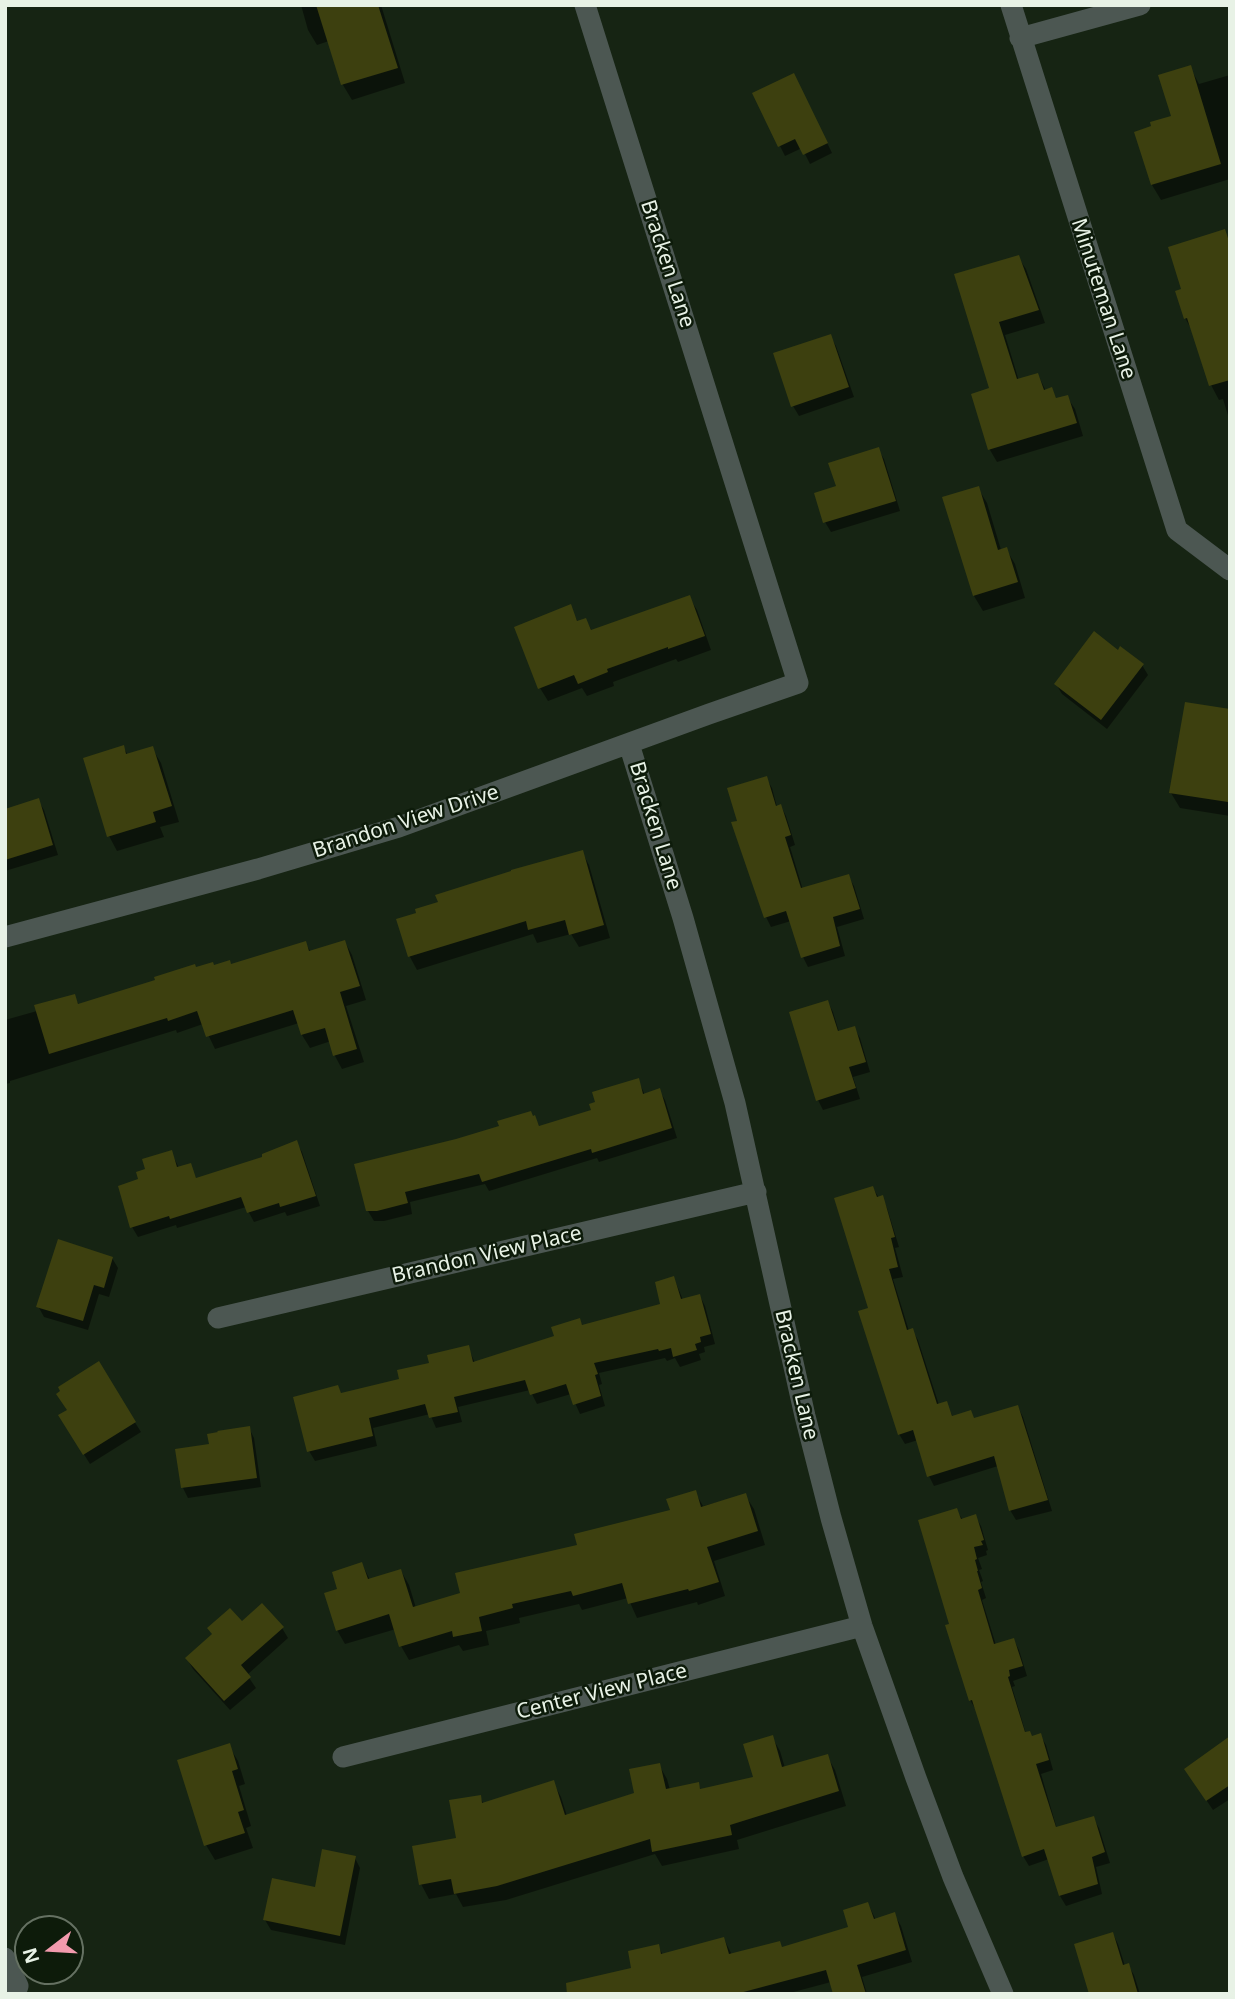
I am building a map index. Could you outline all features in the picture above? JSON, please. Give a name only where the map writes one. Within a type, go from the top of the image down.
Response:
[{"type":"street","name":"Bracken Lane","points":[[585,5],[798,683]]},
{"type":"street","name":"Minuteman Lane","points":[[1011,5],[1177,530],[1230,570]]},
{"type":"street","points":[[1020,38],[1140,5]]},
{"type":"street","name":"Brandon View Drive","points":[[5,937],[329,849],[445,811],[798,683]]},
{"type":"street","name":"Bracken Lane","points":[[629,744],[736,1103],[805,1416],[862,1626],[949,1866],[1003,1994]]},
{"type":"street","name":"Brandon View Place","points":[[218,1318],[756,1192]]},
{"type":"street","name":"Center View Place","points":[[343,1757],[862,1626]]},
{"type":"street","points":[[5,1958],[18,1986],[15,1994]]},
{"type":"building","points":[[316,5],[378,5],[398,68],[341,85]]},
{"type":"building","points":[[1191,65],[1221,164],[1151,185],[1134,132],[1151,126],[1150,122],[1171,116],[1158,75]]},
{"type":"building","points":[[794,73],[828,143],[803,155],[795,139],[778,147],[752,93]]},
{"type":"building","points":[[1225,229],[1230,244],[1230,380],[1209,386],[1187,318],[1184,319],[1175,291],[1181,289],[1168,247]]},
{"type":"building","points":[[1019,255],[1039,310],[999,322],[1017,379],[1038,373],[1044,390],[1052,387],[1056,398],[1068,395],[1077,423],[988,450],[971,394],[989,388],[954,274]]},
{"type":"building","points":[[831,334],[849,387],[791,407],[773,353]]},
{"type":"building","points":[[879,447],[896,501],[823,523],[814,493],[836,486],[828,463]]},
{"type":"building","points":[[979,486],[998,550],[1007,547],[1018,582],[973,596],[942,497]]},
{"type":"building","points":[[690,595],[705,636],[607,669],[608,672],[578,684],[574,675],[538,689],[514,627],[571,604],[577,621],[586,618],[591,630]]},
{"type":"building","points":[[1094,631],[1118,650],[1120,646],[1144,664],[1101,720],[1054,684]]},
{"type":"building","points":[[1185,702],[1230,709],[1228,802],[1169,793]]},
{"type":"building","points":[[124,745],[126,754],[153,746],[172,806],[153,812],[156,822],[107,837],[83,758]]},
{"type":"building","points":[[767,776],[776,806],[781,804],[791,835],[785,837],[801,888],[849,874],[860,909],[833,917],[840,946],[801,958],[786,911],[764,918],[731,822],[737,821],[727,788]]},
{"type":"building","points":[[39,798],[53,845],[5,860],[5,809]]},
{"type":"building","points":[[583,850],[604,925],[569,935],[565,920],[528,930],[526,921],[408,957],[396,919],[416,913],[415,909],[438,902],[435,895]]},
{"type":"building","points":[[345,940],[360,986],[340,992],[357,1049],[333,1056],[325,1028],[301,1035],[293,1010],[206,1037],[197,1011],[49,1054],[34,1005],[75,994],[78,1004],[155,980],[154,977],[195,964],[196,967],[213,962],[214,965],[230,960],[231,964],[306,941],[309,951]]},
{"type":"building","points":[[828,1000],[838,1031],[855,1026],[866,1062],[849,1067],[856,1088],[816,1101],[789,1012]]},
{"type":"building","points":[[639,1078],[643,1094],[660,1088],[672,1128],[592,1153],[591,1149],[482,1182],[479,1174],[405,1192],[408,1203],[366,1211],[354,1164],[456,1139],[499,1126],[497,1121],[531,1111],[539,1126],[591,1110],[589,1104],[595,1102],[592,1092]]},
{"type":"building","points":[[297,1140],[316,1196],[247,1213],[241,1197],[130,1228],[118,1186],[138,1179],[136,1172],[145,1169],[142,1159],[172,1150],[177,1167],[191,1163],[196,1178],[262,1157],[262,1154]]},
{"type":"building","points":[[873,1186],[877,1197],[883,1195],[895,1237],[891,1238],[898,1267],[889,1269],[907,1330],[913,1328],[937,1404],[947,1401],[952,1416],[971,1410],[974,1418],[1018,1405],[1048,1500],[1009,1511],[994,1456],[927,1477],[913,1430],[898,1435],[858,1311],[868,1308],[834,1198]]},
{"type":"building","points":[[58,1239],[113,1257],[104,1288],[94,1285],[83,1321],[36,1307]]},
{"type":"building","points":[[674,1276],[681,1299],[700,1294],[711,1334],[700,1337],[701,1342],[695,1344],[697,1350],[673,1357],[671,1348],[658,1349],[594,1363],[601,1396],[573,1405],[566,1384],[530,1395],[525,1380],[454,1397],[458,1412],[429,1418],[425,1404],[369,1418],[373,1436],[307,1452],[293,1397],[338,1385],[341,1393],[399,1379],[397,1370],[429,1363],[427,1355],[469,1345],[473,1362],[554,1336],[551,1327],[580,1318],[582,1325],[660,1304],[655,1282]]},
{"type":"building","points":[[99,1361],[136,1422],[83,1455],[58,1415],[67,1410],[56,1394],[60,1391],[58,1387]]},
{"type":"building","points":[[250,1426],[257,1478],[181,1488],[175,1449],[209,1444],[207,1434]]},
{"type":"building","points":[[696,1490],[701,1507],[746,1493],[758,1531],[707,1547],[719,1582],[628,1604],[622,1583],[573,1596],[571,1591],[512,1604],[513,1608],[479,1617],[482,1631],[453,1637],[452,1631],[399,1647],[389,1614],[336,1631],[324,1593],[337,1589],[332,1572],[362,1562],[368,1579],[401,1569],[413,1607],[460,1593],[455,1573],[577,1545],[574,1534],[670,1510],[666,1499]]},
{"type":"building","points":[[957,1508],[961,1519],[976,1514],[984,1540],[981,1541],[983,1545],[974,1547],[982,1588],[978,1590],[994,1644],[1014,1638],[1023,1666],[1009,1670],[1008,1677],[1025,1732],[1030,1731],[1032,1736],[1041,1733],[1049,1760],[1036,1764],[1056,1827],[1094,1816],[1105,1852],[1092,1857],[1098,1884],[1059,1896],[1044,1849],[1022,1857],[945,1625],[949,1624],[918,1520]]},
{"type":"building","points":[[262,1603],[284,1627],[241,1665],[251,1677],[224,1701],[185,1658],[212,1634],[207,1628],[230,1608],[242,1621]]},
{"type":"building","points":[[773,1735],[782,1767],[828,1754],[839,1791],[730,1825],[732,1835],[652,1852],[650,1839],[497,1886],[454,1894],[451,1879],[419,1885],[412,1846],[456,1838],[449,1800],[481,1795],[482,1803],[554,1780],[565,1815],[634,1793],[629,1769],[660,1763],[666,1789],[699,1782],[700,1789],[753,1777],[743,1744]]},
{"type":"building","points":[[1230,1736],[1230,1785],[1206,1801],[1184,1769]]},
{"type":"building","points":[[230,1743],[238,1769],[232,1771],[244,1810],[238,1812],[245,1833],[204,1846],[177,1760]]},
{"type":"building","points":[[322,1849],[356,1856],[340,1936],[263,1920],[272,1878],[315,1887]]},
{"type":"building","points":[[868,1902],[874,1919],[895,1912],[906,1950],[857,1965],[866,1994],[833,1994],[826,1970],[736,1994],[567,1994],[566,1983],[631,1968],[628,1951],[659,1944],[661,1954],[724,1937],[729,1954],[780,1941],[782,1947],[848,1927],[843,1910]]},
{"type":"building","points":[[1113,1932],[1123,1965],[1129,1963],[1138,1994],[1089,1994],[1074,1944]]}]
